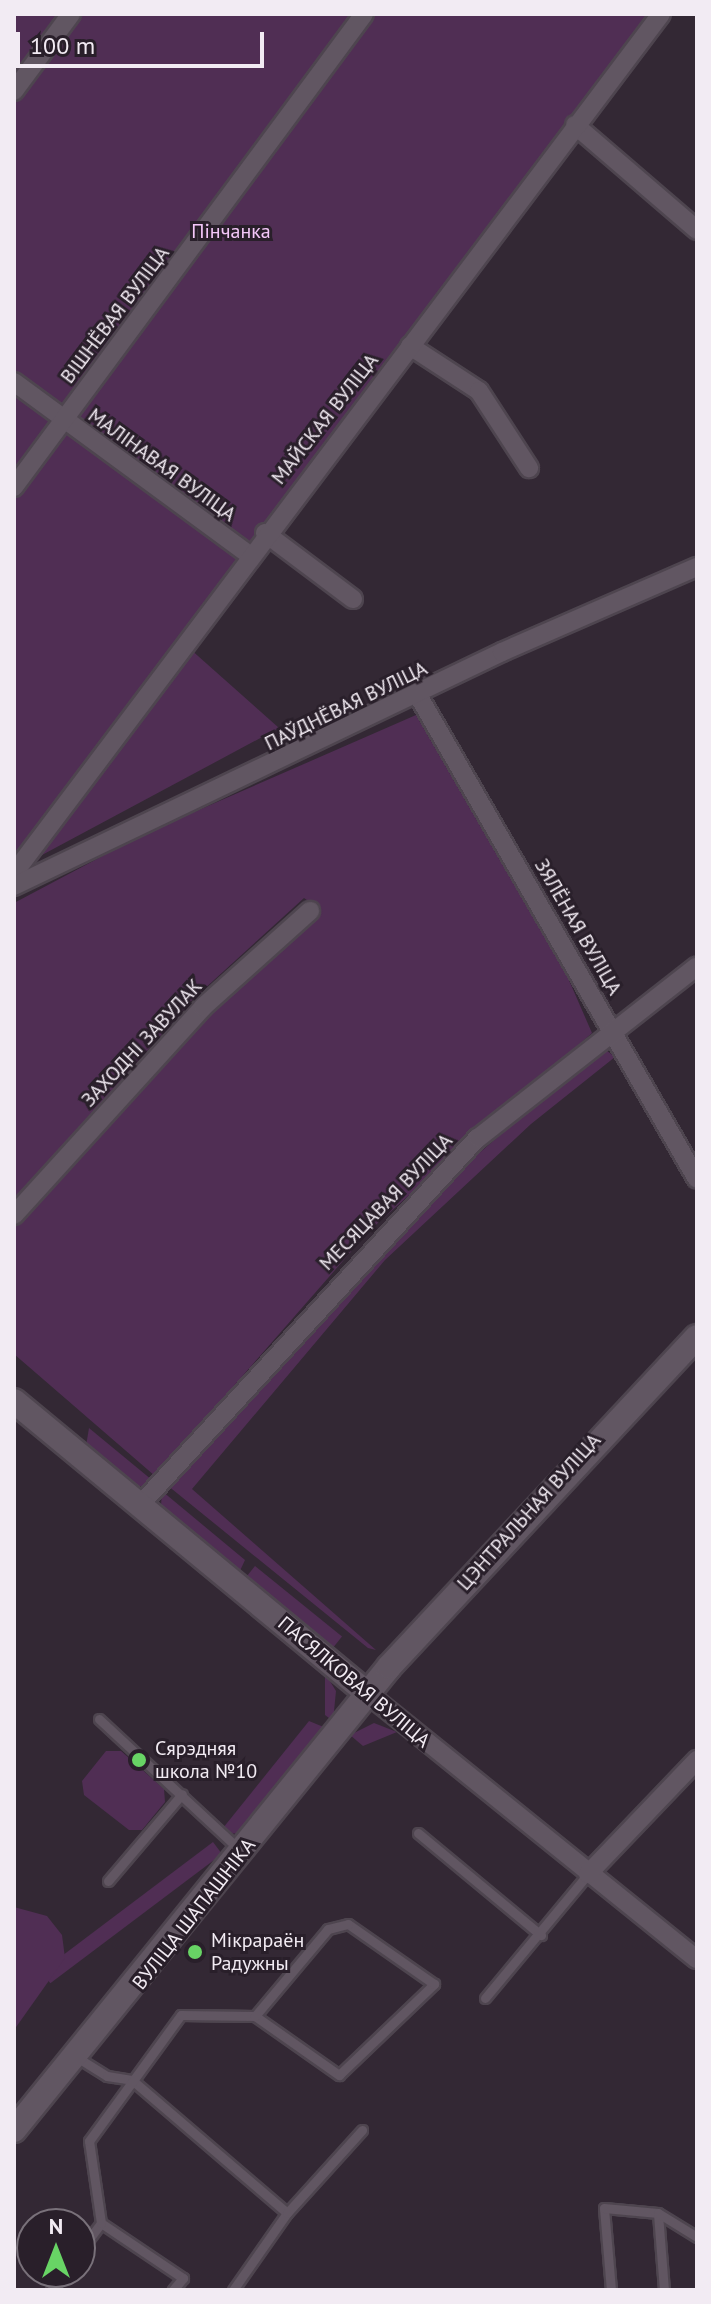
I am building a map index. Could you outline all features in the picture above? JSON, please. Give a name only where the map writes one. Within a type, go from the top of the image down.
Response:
[{"type":"street","points":[[14,91],[71,14]]},
{"type":"street","name":"ВІШНЁВАЯ ВУЛІЦА","points":[[14,487],[364,14]]},
{"type":"street","name":"МАЙСКАЯ ВУЛІЦА","points":[[14,873],[248,554],[417,351],[575,125],[661,14]]},
{"type":"street","points":[[575,125],[697,230]]},
{"type":"street","points":[[417,351],[479,391],[529,468]]},
{"type":"street","name":"МАЛІНАВАЯ ВУЛІЦА","points":[[14,382],[63,421],[248,554]]},
{"type":"street","points":[[265,533],[353,599]]},
{"type":"street","name":"ПАЎДНЁВАЯ ВУЛІЦА","points":[[14,886],[419,697],[516,646],[697,567]]},
{"type":"street","name":"ЗЯЛЁНАЯ ВУЛІЦА","points":[[419,697],[697,1179]]},
{"type":"street","name":"ЗАХОДНІ ЗАВУЛАК","points":[[14,1215],[203,1007],[310,911]]},
{"type":"street","name":"МЕСЯЦАВАЯ ВУЛІЦА","points":[[140,1505],[478,1138],[697,966]]},
{"type":"street","name":"ЦЭНТРАЛЬНАЯ ВУЛІЦА","points":[[368,1694],[514,1526],[697,1337]]},
{"type":"street","name":"ПАСЯЛКОВАЯ ВУЛІЦА","points":[[14,1401],[588,1874],[697,1959]]},
{"type":"street","name":"ВУЛІЦА ШАПАШНІКА","points":[[14,2130],[78,2058],[368,1694]]},
{"type":"street","points":[[588,1874],[697,1760]]},
{"type":"lane","points":[[99,1719],[243,1852]]},
{"type":"lane","points":[[108,1881],[182,1794]]},
{"type":"lane","points":[[418,1833],[541,1935]]},
{"type":"lane","points":[[485,1998],[541,1935],[588,1874]]},
{"type":"lane","points":[[96,2230],[101,2223],[89,2141],[181,2015],[255,2016],[339,2075],[434,1984],[348,1924],[328,1929],[255,2016]]},
{"type":"lane","points":[[78,2058],[107,2076],[132,2080],[287,2213]]},
{"type":"lane","points":[[233,2290],[287,2213],[362,2130]]},
{"type":"lane","points":[[611,2290],[604,2208],[641,2205],[697,2237]]},
{"type":"lane","points":[[658,2213],[664,2290]]},
{"type":"lane","points":[[101,2223],[183,2278],[173,2290]]},
{"type":"green space","name":"Пінчанка","points":[[14,14],[668,14],[189,648],[279,728],[14,870]]},
{"type":"green space","points":[[416,715],[568,978],[592,1033],[370,1230],[155,1476],[14,1354],[14,1227],[208,1013],[318,916],[317,907],[304,898],[191,1001],[14,1202],[14,903],[146,833]]},
{"type":"green space","points":[[602,1047],[615,1057],[531,1124],[385,1260],[192,1489],[376,1650],[368,1648],[167,1485],[441,1186]]},
{"type":"green space","points":[[89,1428],[152,1480],[147,1486],[134,1486],[86,1446]]},
{"type":"green space","points":[[162,1491],[245,1560],[239,1573],[161,1506]]},
{"type":"green space","points":[[255,1566],[342,1636],[332,1649],[245,1578]]},
{"type":"green space","points":[[325,1673],[336,1691],[333,1721],[325,1715]]},
{"type":"green space","points":[[309,1721],[326,1728],[239,1833],[229,1834],[223,1828]]},
{"type":"green space","points":[[374,1723],[397,1732],[363,1746],[350,1735]]},
{"type":"green space","points":[[106,1751],[121,1751],[164,1789],[165,1802],[142,1830],[129,1830],[84,1795],[82,1781]]},
{"type":"green space","points":[[213,1842],[222,1854],[50,1983],[41,1971]]},
{"type":"green space","points":[[14,1907],[47,1916],[62,1935],[65,1958],[14,2030]]},
{"type":"place","name":"Сярэдняя школа №10","points":[[139,1760]]},
{"type":"place","name":"Мікрараён Радужны","points":[[195,1952]]}]
